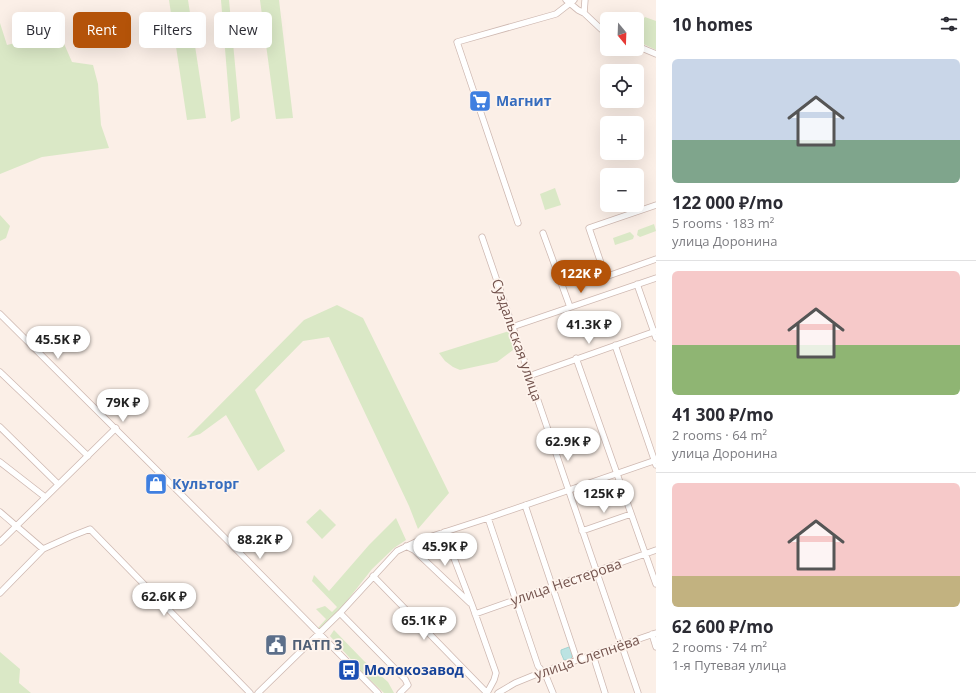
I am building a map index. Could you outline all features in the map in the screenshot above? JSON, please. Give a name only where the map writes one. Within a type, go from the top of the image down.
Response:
[{"type":"street","points":[[584,13],[585,0]]},
{"type":"street","points":[[518,223],[457,42],[556,14],[570,1],[578,10],[584,13],[600,28]]},
{"type":"street","points":[[644,49],[656,54]]},
{"type":"street","points":[[656,205],[588,228],[602,268],[605,269],[608,276],[656,259]]},
{"type":"street","points":[[543,233],[570,307]]},
{"type":"street","name":"Суздальская улица","points":[[482,237],[638,693]]},
{"type":"street","points":[[561,283],[602,268]]},
{"type":"street","points":[[512,327],[656,278]]},
{"type":"street","points":[[529,376],[615,345],[655,334],[637,284]]},
{"type":"street","points":[[0,314],[116,428],[378,693]]},
{"type":"street","points":[[258,693],[320,634],[397,551],[420,540],[655,462],[615,345]]},
{"type":"street","points":[[576,358],[656,584]]},
{"type":"street","points":[[0,372],[88,456]]},
{"type":"street","points":[[0,427],[58,484]]},
{"type":"street","points":[[0,542],[116,428]]},
{"type":"street","points":[[0,462],[45,497]]},
{"type":"street","points":[[525,505],[577,660]]},
{"type":"street","points":[[0,512],[17,525],[43,549]]},
{"type":"street","points":[[582,531],[631,514]]},
{"type":"street","points":[[488,518],[538,666],[546,676],[553,693]]},
{"type":"street","points":[[0,593],[43,549],[90,529],[250,693]]},
{"type":"street","points":[[373,576],[487,693],[496,673],[472,604],[444,532]]},
{"type":"street","points":[[406,546],[414,550],[472,604]]},
{"type":"street","name":"улица Нестерова","points":[[475,614],[656,550]]},
{"type":"street","points":[[340,613],[405,678],[408,685],[400,693]]},
{"type":"street","points":[[654,633],[656,647]]},
{"type":"street","name":"улица Слепнёва","points":[[498,693],[515,683],[542,672],[654,633]]},
{"type":"street","points":[[593,655],[605,693]]},
{"type":"green space","points":[[169,0],[188,0],[190,12],[171,12]]},
{"type":"green space","points":[[221,0],[229,0],[230,12],[222,12]]},
{"type":"green space","points":[[260,0],[279,0],[293,118],[276,119],[266,48],[272,48],[272,12],[262,12]]},
{"type":"green space","points":[[645,17],[656,21],[656,50],[644,44]]},
{"type":"green space","points":[[0,23],[7,45],[12,44],[12,48],[65,48],[65,46],[72,62],[93,65],[98,84],[101,125],[109,148],[42,157],[0,174]]},
{"type":"green space","points":[[176,48],[195,48],[206,118],[187,120]]},
{"type":"green space","points":[[225,48],[233,48],[240,118],[231,122]]},
{"type":"green space","points":[[555,188],[561,205],[545,210],[540,194]]},
{"type":"green space","points":[[0,215],[10,226],[6,238],[0,241]]},
{"type":"green space","points":[[654,224],[656,231],[640,237],[637,235],[638,230]]},
{"type":"green space","points":[[630,232],[634,236],[633,239],[615,245],[613,238]]},
{"type":"green space","points":[[337,305],[363,318],[449,493],[418,529],[409,506],[329,337],[303,341],[255,390],[285,451],[258,471],[226,415],[200,434],[187,438],[304,320]]},
{"type":"green space","points":[[512,330],[517,347],[497,362],[460,370],[445,361],[439,353]]},
{"type":"green space","points":[[320,509],[336,525],[322,539],[306,522]]},
{"type":"green space","points":[[396,518],[406,540],[394,548],[372,569],[339,611],[321,628],[318,628],[326,619],[316,609],[325,606],[332,612],[337,607],[312,581],[314,575],[329,591],[369,545]]},
{"type":"green space","points":[[334,630],[364,661],[388,682],[394,693],[384,693],[365,675],[330,636]]},
{"type":"green space","points":[[0,652],[20,669],[19,683],[31,693],[0,693]]},
{"type":"water","points":[[569,647],[572,652],[572,657],[564,660],[561,650]]},
{"type":"place","name":"Магнит","points":[[480,101]]},
{"type":"place","name":"Культорг","points":[[156,484]]},
{"type":"place","name":"ПАТП 3","points":[[276,645]]},
{"type":"place","name":"Молокозавод","points":[[349,670]]}]
